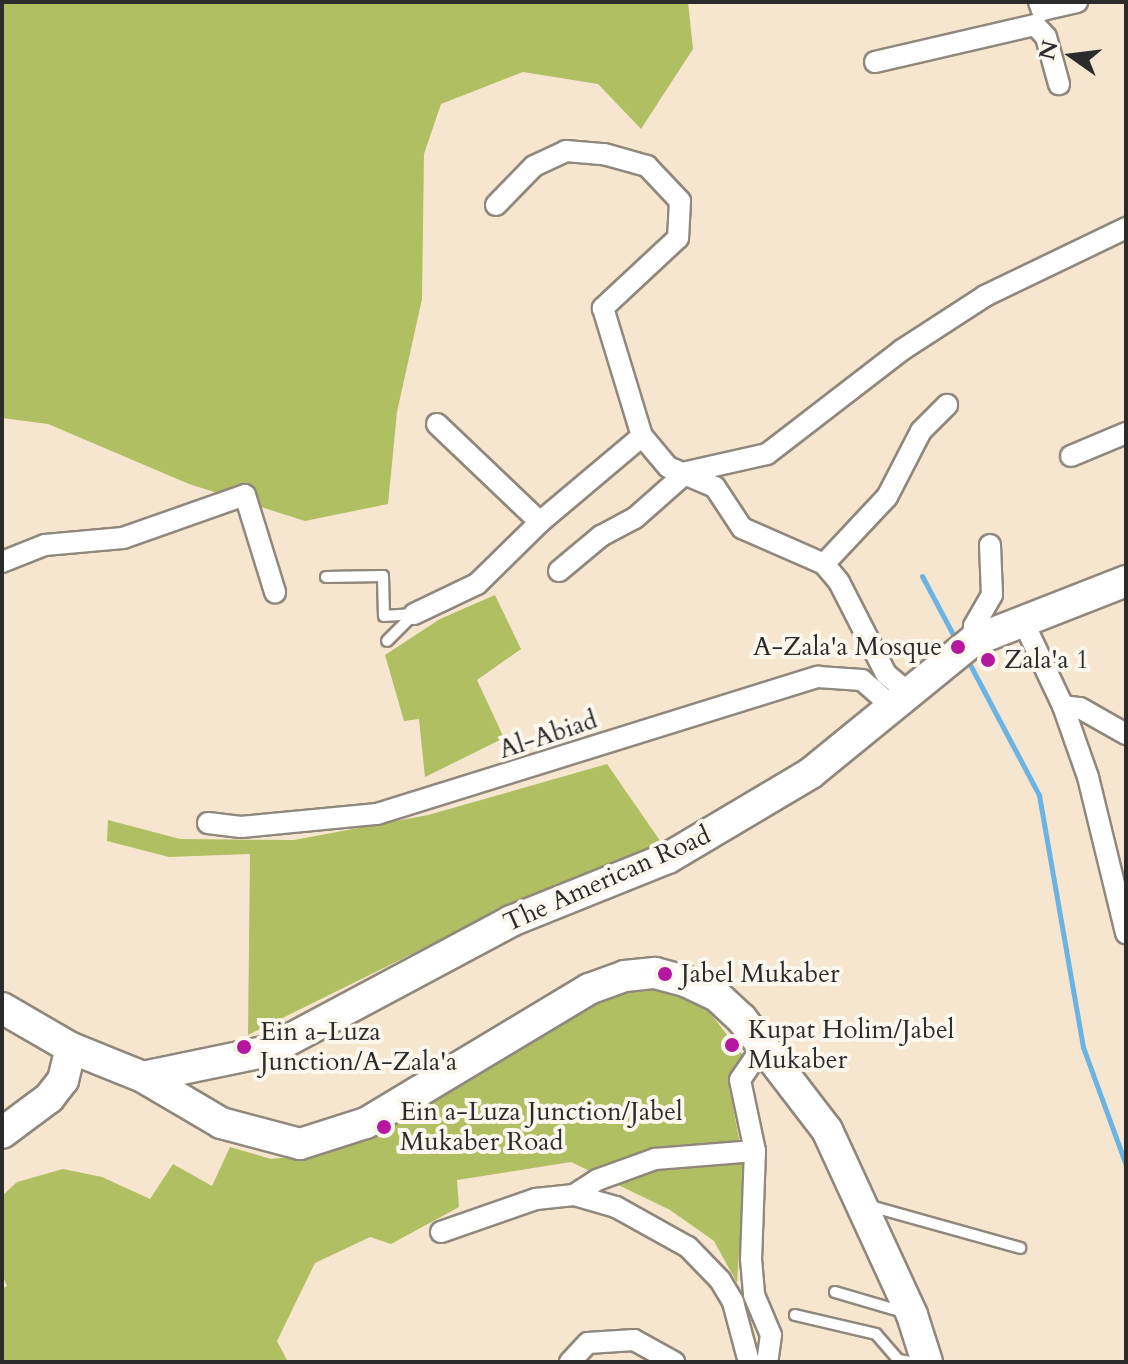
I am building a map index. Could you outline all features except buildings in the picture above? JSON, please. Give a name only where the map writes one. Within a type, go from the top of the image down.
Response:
[{"type":"street","points":[[875,62],[1077,2]]},
{"type":"street","points":[[1039,12],[1059,84]]},
{"type":"street","points":[[496,205],[534,166],[566,151],[604,154],[647,166],[680,201],[678,238],[603,308],[642,436],[668,467],[687,472],[715,487],[742,528],[824,564],[845,593],[898,698]]},
{"type":"street","points":[[559,571],[601,536],[635,518],[687,472],[767,454],[902,350],[985,296],[1126,228]]},
{"type":"street","points":[[824,564],[887,497],[921,431],[947,405]]},
{"type":"street","points":[[437,424],[540,522]]},
{"type":"street","points":[[1071,456],[1126,433]]},
{"type":"street","points":[[414,614],[477,584],[540,522],[642,436]]},
{"type":"street","points":[[2,562],[45,545],[123,538],[245,495],[275,592]]},
{"type":"street","points":[[973,641],[974,626],[992,595],[990,545]]},
{"type":"street","name":"The American Road","points":[[143,1077],[268,1051],[511,921],[668,858],[771,801],[848,744],[898,698],[973,641],[1022,619],[1126,581]]},
{"type":"street","points":[[1022,619],[1063,706],[1107,841],[1126,933]]},
{"type":"street","name":"Al-Abiad","points":[[208,823],[241,827],[377,814],[818,677],[862,680],[898,698]]},
{"type":"street","points":[[1063,706],[1080,708],[1126,734]]},
{"type":"street","points":[[2,1008],[71,1048],[143,1077],[221,1123],[300,1144],[366,1123],[560,1002],[625,976],[655,973],[717,996],[763,1046],[827,1130],[864,1204],[912,1315],[927,1362]]},
{"type":"street","points":[[763,1046],[740,1080],[755,1151],[751,1259],[754,1295],[771,1335],[767,1362]]},
{"type":"street","points":[[2,1133],[49,1098],[63,1080],[71,1048]]},
{"type":"street","points":[[574,1195],[597,1180],[655,1159],[755,1151]]},
{"type":"street","points":[[441,1232],[536,1199],[574,1195],[616,1207],[688,1247],[733,1302],[749,1362]]},
{"type":"street","points":[[570,1362],[588,1343],[634,1340],[674,1362]]},
{"type":"lane","points":[[326,577],[383,576],[384,616],[414,614]]},
{"type":"lane","points":[[387,641],[414,614]]},
{"type":"lane","points":[[864,1204],[1020,1248]]},
{"type":"lane","points":[[835,1292],[912,1315]]},
{"type":"lane","points":[[795,1315],[876,1334],[899,1360],[910,1362]]},
{"type":"green space","points":[[2,2],[688,2],[693,49],[641,129],[598,84],[523,72],[441,104],[424,154],[422,299],[397,412],[388,504],[305,521],[189,484],[48,424],[2,418]]},
{"type":"green space","points":[[495,595],[521,649],[477,680],[504,738],[425,777],[419,719],[404,721],[385,655],[440,619]]},
{"type":"green space","points":[[607,764],[663,845],[491,915],[248,1035],[250,854],[169,857],[107,841],[108,820],[180,839],[294,840],[428,815]]},
{"type":"green space","points":[[638,985],[681,993],[710,1013],[743,1055],[728,1081],[745,1170],[737,1283],[714,1241],[670,1210],[571,1162],[457,1180],[459,1207],[391,1244],[370,1237],[315,1263],[277,1341],[288,1362],[2,1362],[2,1289],[7,1286],[2,1274],[2,1196],[17,1182],[63,1169],[102,1177],[150,1199],[173,1164],[212,1186],[230,1147],[271,1159],[318,1154],[368,1134],[597,999]]},
{"type":"waterway","points":[[922,576],[956,640]]},
{"type":"waterway","points":[[967,659],[1039,795],[1083,1047],[1126,1165]]},
{"type":"place","name":"A-Zala'a Mosque","points":[[958,647]]},
{"type":"place","name":"Zala'a 1","points":[[988,660]]},
{"type":"place","name":"Jabel Mukaber","points":[[665,974]]},
{"type":"place","name":"Kupat Holim/Jabel Mukaber","points":[[732,1045]]},
{"type":"place","name":"Ein a-Luza Junction/A-Zala'a","points":[[244,1047]]},
{"type":"place","name":"Ein a-Luza Junction/Jabel Mukaber Road","points":[[384,1127]]}]
